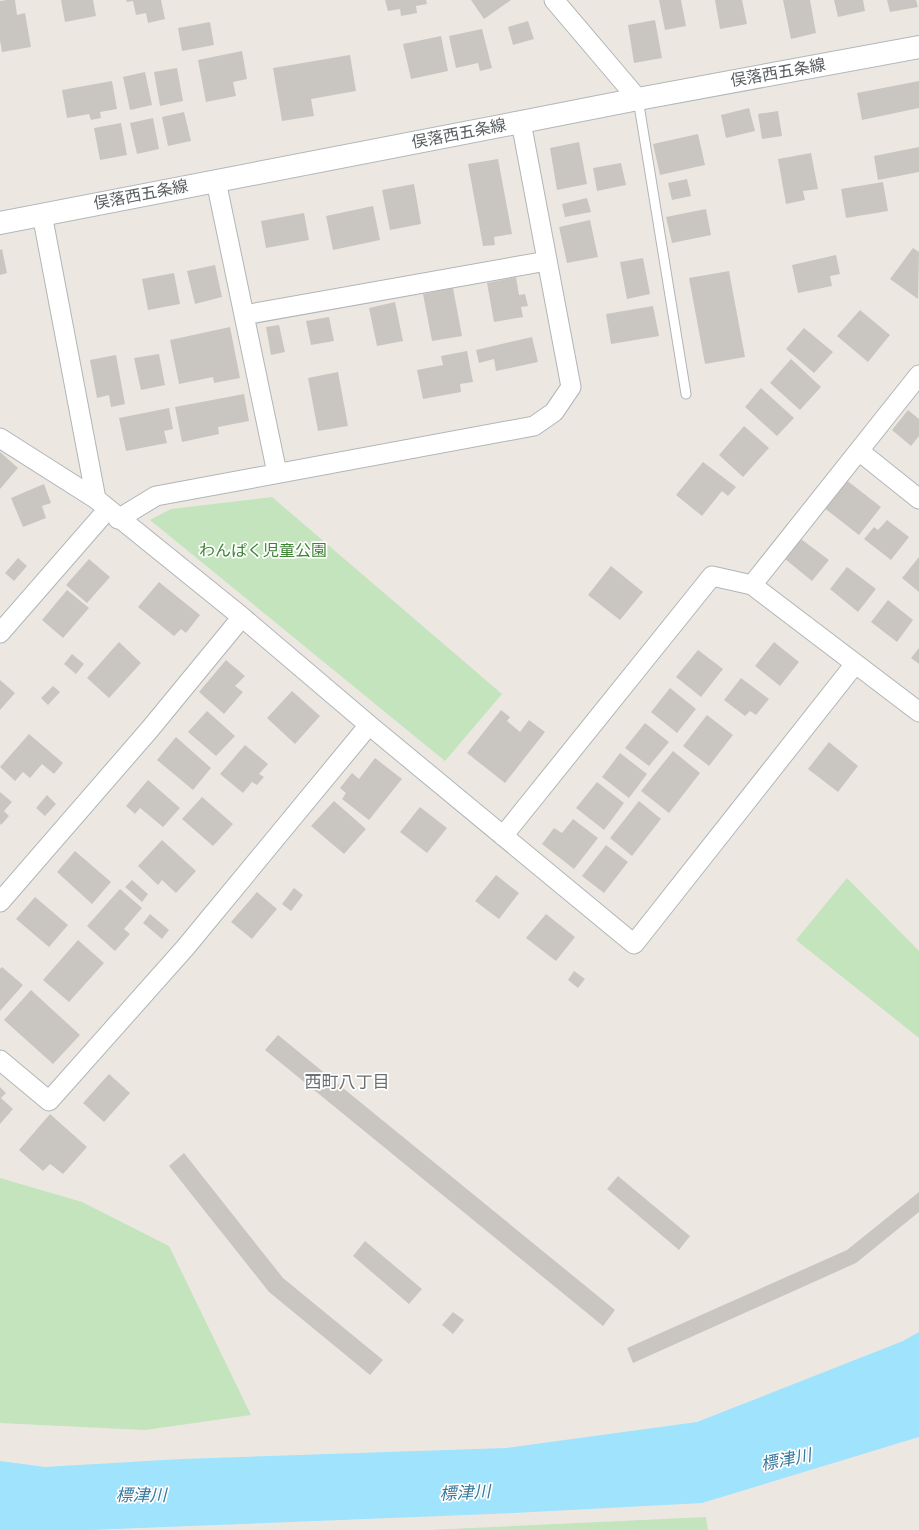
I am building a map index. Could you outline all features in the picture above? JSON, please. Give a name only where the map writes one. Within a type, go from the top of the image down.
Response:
[{"type":"main road","name":"俣落西五条線","points":[[0,223],[638,98],[919,47]]},
{"type":"street","points":[[554,0],[638,98]]},
{"type":"street","points":[[0,633],[107,509],[156,496],[534,426],[554,412],[571,387],[521,122]]},
{"type":"street","points":[[216,181],[277,473]]},
{"type":"street","points":[[42,214],[107,509]]},
{"type":"street","points":[[244,315],[547,261]]},
{"type":"street","points":[[752,585],[919,375]]},
{"type":"street","points":[[0,438],[107,509],[242,616],[369,725],[634,944],[855,664]]},
{"type":"street","points":[[859,451],[919,499]]},
{"type":"street","points":[[503,836],[712,576],[752,585],[919,712]]},
{"type":"street","points":[[0,902],[150,729],[242,616]]},
{"type":"street","points":[[0,1060],[49,1101],[184,948],[369,725]]},
{"type":"lane","points":[[638,98],[686,394]]},
{"type":"green space","name":"わんぱく児童公園","points":[[272,497],[502,694],[445,761],[150,520],[171,509]]},
{"type":"green space","points":[[847,878],[919,951],[919,1038],[796,940]]},
{"type":"green space","points":[[0,1178],[82,1202],[169,1246],[251,1415],[145,1430],[0,1423]]},
{"type":"green space","points":[[706,1517],[708,1530],[429,1530]]},
{"type":"water","name":"標津川","points":[[919,1332],[919,1437],[702,1503],[514,1513],[90,1530],[0,1530],[0,1461],[45,1467],[181,1459],[507,1448],[697,1422],[903,1341]]},
{"type":"building","points":[[15,0],[17,15],[25,13],[31,47],[2,52],[0,40],[0,1]]},
{"type":"building","points":[[61,0],[93,0],[96,16],[65,22]]},
{"type":"building","points":[[126,0],[161,0],[165,19],[148,23],[146,13],[136,15],[133,1],[127,2]]},
{"type":"building","points":[[385,0],[426,0],[427,4],[416,6],[417,13],[401,16],[400,9],[388,11]]},
{"type":"building","points":[[471,0],[511,0],[484,19]]},
{"type":"building","points":[[659,0],[681,0],[686,26],[665,30]]},
{"type":"building","points":[[715,0],[742,0],[747,24],[720,29]]},
{"type":"building","points":[[783,0],[810,0],[816,33],[791,39]]},
{"type":"building","points":[[834,0],[863,0],[865,11],[838,17]]},
{"type":"building","points":[[887,0],[916,0],[918,7],[890,12]]},
{"type":"building","points":[[655,20],[662,58],[634,63],[628,25]]},
{"type":"building","points":[[528,21],[534,39],[513,45],[508,27]]},
{"type":"building","points":[[210,22],[214,45],[182,51],[178,28]]},
{"type":"building","points":[[482,29],[492,68],[480,71],[478,63],[456,68],[449,36]]},
{"type":"building","points":[[441,36],[448,71],[411,79],[403,44]]},
{"type":"building","points":[[242,51],[247,79],[233,82],[236,96],[206,102],[198,60]]},
{"type":"building","points":[[350,55],[356,91],[311,99],[314,116],[282,121],[273,68]]},
{"type":"building","points":[[177,68],[183,101],[160,106],[154,72]]},
{"type":"building","points":[[145,72],[152,105],[130,110],[123,77]]},
{"type":"building","points":[[112,81],[117,109],[100,112],[101,118],[91,120],[89,114],[67,118],[62,90]]},
{"type":"building","points":[[919,81],[919,108],[862,120],[857,93]]},
{"type":"building","points":[[749,108],[755,131],[726,138],[721,115]]},
{"type":"building","points":[[778,111],[782,136],[762,139],[758,114]]},
{"type":"building","points":[[184,112],[191,141],[168,146],[162,117]]},
{"type":"building","points":[[153,118],[159,149],[137,154],[130,123]]},
{"type":"building","points":[[121,123],[127,155],[100,160],[94,128]]},
{"type":"building","points":[[698,134],[705,165],[660,175],[653,144]]},
{"type":"building","points":[[579,142],[587,184],[557,190],[550,148]]},
{"type":"building","points":[[919,147],[919,172],[878,180],[874,156]]},
{"type":"building","points":[[811,153],[818,189],[803,191],[805,200],[786,204],[778,159]]},
{"type":"building","points":[[498,159],[512,234],[494,237],[495,245],[483,246],[468,164]]},
{"type":"building","points":[[621,163],[626,185],[597,191],[593,168]]},
{"type":"building","points":[[687,179],[691,196],[672,200],[668,183]]},
{"type":"building","points":[[883,182],[888,211],[846,218],[841,189]]},
{"type":"building","points":[[414,184],[421,224],[390,230],[382,190]]},
{"type":"building","points":[[587,198],[591,212],[565,217],[562,204]]},
{"type":"building","points":[[373,206],[380,240],[333,250],[326,216]]},
{"type":"building","points":[[706,209],[711,235],[672,243],[666,217]]},
{"type":"building","points":[[304,213],[309,240],[266,248],[261,221]]},
{"type":"building","points":[[590,220],[598,257],[567,263],[559,227]]},
{"type":"building","points":[[913,248],[919,252],[918,299],[890,279]]},
{"type":"building","points":[[2,249],[7,273],[0,275],[0,250]]},
{"type":"building","points":[[836,255],[840,274],[830,276],[832,286],[798,293],[792,265]]},
{"type":"building","points":[[643,258],[650,294],[627,299],[620,262]]},
{"type":"building","points":[[215,265],[222,297],[195,304],[187,271]]},
{"type":"building","points":[[729,271],[745,357],[705,364],[689,278]]},
{"type":"building","points":[[174,273],[180,304],[148,310],[142,279]]},
{"type":"building","points":[[516,277],[519,295],[525,294],[528,306],[521,307],[523,317],[494,322],[487,283]]},
{"type":"building","points":[[453,288],[462,336],[432,341],[423,294]]},
{"type":"building","points":[[395,302],[403,341],[377,346],[369,308]]},
{"type":"building","points":[[653,306],[659,336],[611,344],[606,314]]},
{"type":"building","points":[[860,310],[890,335],[868,362],[837,336]]},
{"type":"building","points":[[329,317],[334,341],[311,345],[306,321]]},
{"type":"building","points":[[279,325],[285,352],[271,355],[266,327]]},
{"type":"building","points":[[230,327],[240,378],[214,383],[213,377],[179,384],[170,340]]},
{"type":"building","points":[[804,328],[833,352],[814,373],[786,349]]},
{"type":"building","points":[[532,337],[538,362],[496,371],[494,359],[479,363],[476,350]]},
{"type":"building","points":[[467,351],[473,382],[460,384],[461,392],[423,399],[417,370],[443,365],[441,356]]},
{"type":"building","points":[[159,354],[165,385],[141,390],[134,358]]},
{"type":"building","points":[[116,355],[125,404],[111,407],[109,395],[97,398],[90,360]]},
{"type":"building","points":[[791,359],[821,387],[800,410],[770,383]]},
{"type":"building","points":[[338,372],[348,426],[318,431],[308,378]]},
{"type":"building","points":[[761,388],[794,418],[777,436],[745,407]]},
{"type":"building","points":[[244,394],[249,421],[218,427],[219,434],[182,442],[175,407]]},
{"type":"building","points":[[169,408],[173,429],[164,431],[167,443],[126,451],[119,418]]},
{"type":"building","points":[[908,410],[919,419],[919,436],[911,446],[892,430]]},
{"type":"building","points":[[744,426],[769,448],[743,477],[719,455]]},
{"type":"building","points":[[0,452],[18,468],[0,489]]},
{"type":"building","points":[[703,462],[736,487],[728,496],[722,491],[702,516],[676,495]]},
{"type":"building","points":[[845,479],[881,507],[859,535],[823,507]]},
{"type":"building","points":[[44,484],[51,503],[42,506],[46,518],[23,527],[11,498]]},
{"type":"building","points":[[887,520],[909,537],[891,560],[864,539],[874,527],[878,530]]},
{"type":"building","points":[[801,539],[829,560],[812,581],[785,559]]},
{"type":"building","points":[[919,557],[919,592],[902,578]]},
{"type":"building","points":[[18,558],[27,566],[14,581],[5,573]]},
{"type":"building","points":[[89,559],[110,577],[87,603],[66,585]]},
{"type":"building","points":[[611,566],[643,592],[620,620],[588,595]]},
{"type":"building","points":[[847,567],[876,589],[858,612],[830,589]]},
{"type":"building","points":[[159,582],[200,615],[186,633],[181,629],[174,636],[138,607]]},
{"type":"building","points":[[67,590],[89,608],[63,638],[42,620]]},
{"type":"building","points":[[888,600],[913,620],[897,642],[871,622]]},
{"type":"building","points":[[119,642],[141,663],[109,698],[87,678]]},
{"type":"building","points":[[774,642],[799,662],[780,686],[755,666]]},
{"type":"building","points":[[919,648],[919,664],[911,658]]},
{"type":"building","points":[[698,650],[723,669],[701,697],[676,677]]},
{"type":"building","points":[[72,654],[84,664],[76,674],[64,664]]},
{"type":"building","points":[[226,660],[245,676],[235,686],[243,692],[224,714],[199,692]]},
{"type":"building","points":[[741,678],[769,699],[756,715],[750,711],[745,716],[724,700]]},
{"type":"building","points":[[0,680],[15,693],[0,710]]},
{"type":"building","points":[[53,686],[60,692],[48,705],[41,698]]},
{"type":"building","points":[[670,688],[696,709],[677,733],[651,712]]},
{"type":"building","points":[[292,691],[320,716],[295,744],[267,718]]},
{"type":"building","points":[[501,710],[510,717],[507,721],[520,732],[529,720],[545,732],[505,783],[467,753]]},
{"type":"building","points":[[207,711],[235,736],[216,756],[188,732]]},
{"type":"building","points":[[707,715],[733,735],[709,766],[683,746]]},
{"type":"building","points":[[645,723],[669,742],[649,766],[625,748]]},
{"type":"building","points":[[29,734],[63,763],[54,774],[42,764],[30,778],[23,772],[15,781],[0,767]]},
{"type":"building","points":[[176,737],[211,768],[193,790],[157,760]]},
{"type":"building","points":[[829,742],[858,766],[838,792],[808,769]]},
{"type":"building","points":[[245,745],[268,764],[259,774],[264,777],[257,785],[252,782],[243,793],[220,774]]},
{"type":"building","points":[[673,751],[700,773],[669,813],[641,791]]},
{"type":"building","points":[[620,753],[647,774],[629,798],[602,777]]},
{"type":"building","points":[[375,758],[402,779],[369,820],[342,799],[346,793],[340,788],[352,773],[359,779]]},
{"type":"building","points":[[148,780],[180,808],[163,827],[140,808],[135,814],[126,806]]},
{"type":"building","points":[[597,782],[624,803],[604,830],[576,808]]},
{"type":"building","points":[[0,792],[12,802],[4,811],[9,816],[1,825],[0,823]]},
{"type":"building","points":[[47,795],[56,804],[45,816],[36,808]]},
{"type":"building","points":[[202,797],[233,824],[213,846],[182,819]]},
{"type":"building","points":[[334,801],[366,829],[344,854],[311,826]]},
{"type":"building","points":[[639,801],[661,819],[632,856],[610,838]]},
{"type":"building","points":[[420,807],[447,828],[427,853],[400,832]]},
{"type":"building","points":[[573,819],[598,838],[574,869],[542,844],[554,828],[562,833]]},
{"type":"building","points":[[162,840],[196,871],[176,893],[162,880],[158,885],[138,866]]},
{"type":"building","points":[[606,845],[628,862],[604,893],[582,876]]},
{"type":"building","points":[[75,851],[111,882],[92,904],[57,872]]},
{"type":"building","points":[[496,875],[519,893],[499,919],[475,901]]},
{"type":"building","points":[[132,880],[148,894],[142,902],[125,887]]},
{"type":"building","points":[[294,888],[303,895],[291,911],[282,904]]},
{"type":"building","points":[[120,889],[142,908],[124,929],[130,934],[115,951],[87,926]]},
{"type":"building","points":[[257,892],[277,909],[252,939],[231,922]]},
{"type":"building","points":[[35,897],[68,925],[49,947],[16,919]]},
{"type":"building","points":[[150,914],[169,930],[162,939],[143,923]]},
{"type":"building","points":[[546,914],[575,937],[556,961],[526,938]]},
{"type":"building","points":[[78,940],[104,963],[69,1002],[43,980]]},
{"type":"building","points":[[2,967],[23,985],[0,1011],[0,969]]},
{"type":"building","points":[[574,971],[585,979],[578,988],[568,980]]},
{"type":"building","points":[[31,990],[80,1035],[53,1064],[4,1020]]},
{"type":"building","points":[[278,1035],[615,1310],[603,1326],[265,1050]]},
{"type":"building","points":[[109,1074],[130,1093],[104,1122],[83,1103]]},
{"type":"building","points":[[0,1087],[6,1093],[1,1098],[13,1109],[0,1124]]},
{"type":"building","points":[[50,1114],[87,1147],[63,1174],[50,1164],[43,1171],[19,1150]]},
{"type":"building","points":[[184,1153],[283,1278],[383,1360],[370,1375],[269,1292],[169,1166]]},
{"type":"building","points":[[618,1176],[690,1236],[679,1250],[607,1189]]},
{"type":"building","points":[[919,1192],[919,1212],[856,1263],[633,1363],[627,1348],[847,1250]]},
{"type":"building","points":[[365,1241],[422,1289],[409,1304],[353,1256]]},
{"type":"building","points":[[453,1312],[464,1320],[453,1334],[442,1325]]},
{"type":"district","name":"西町八丁目","points":[[347,1082]]}]
